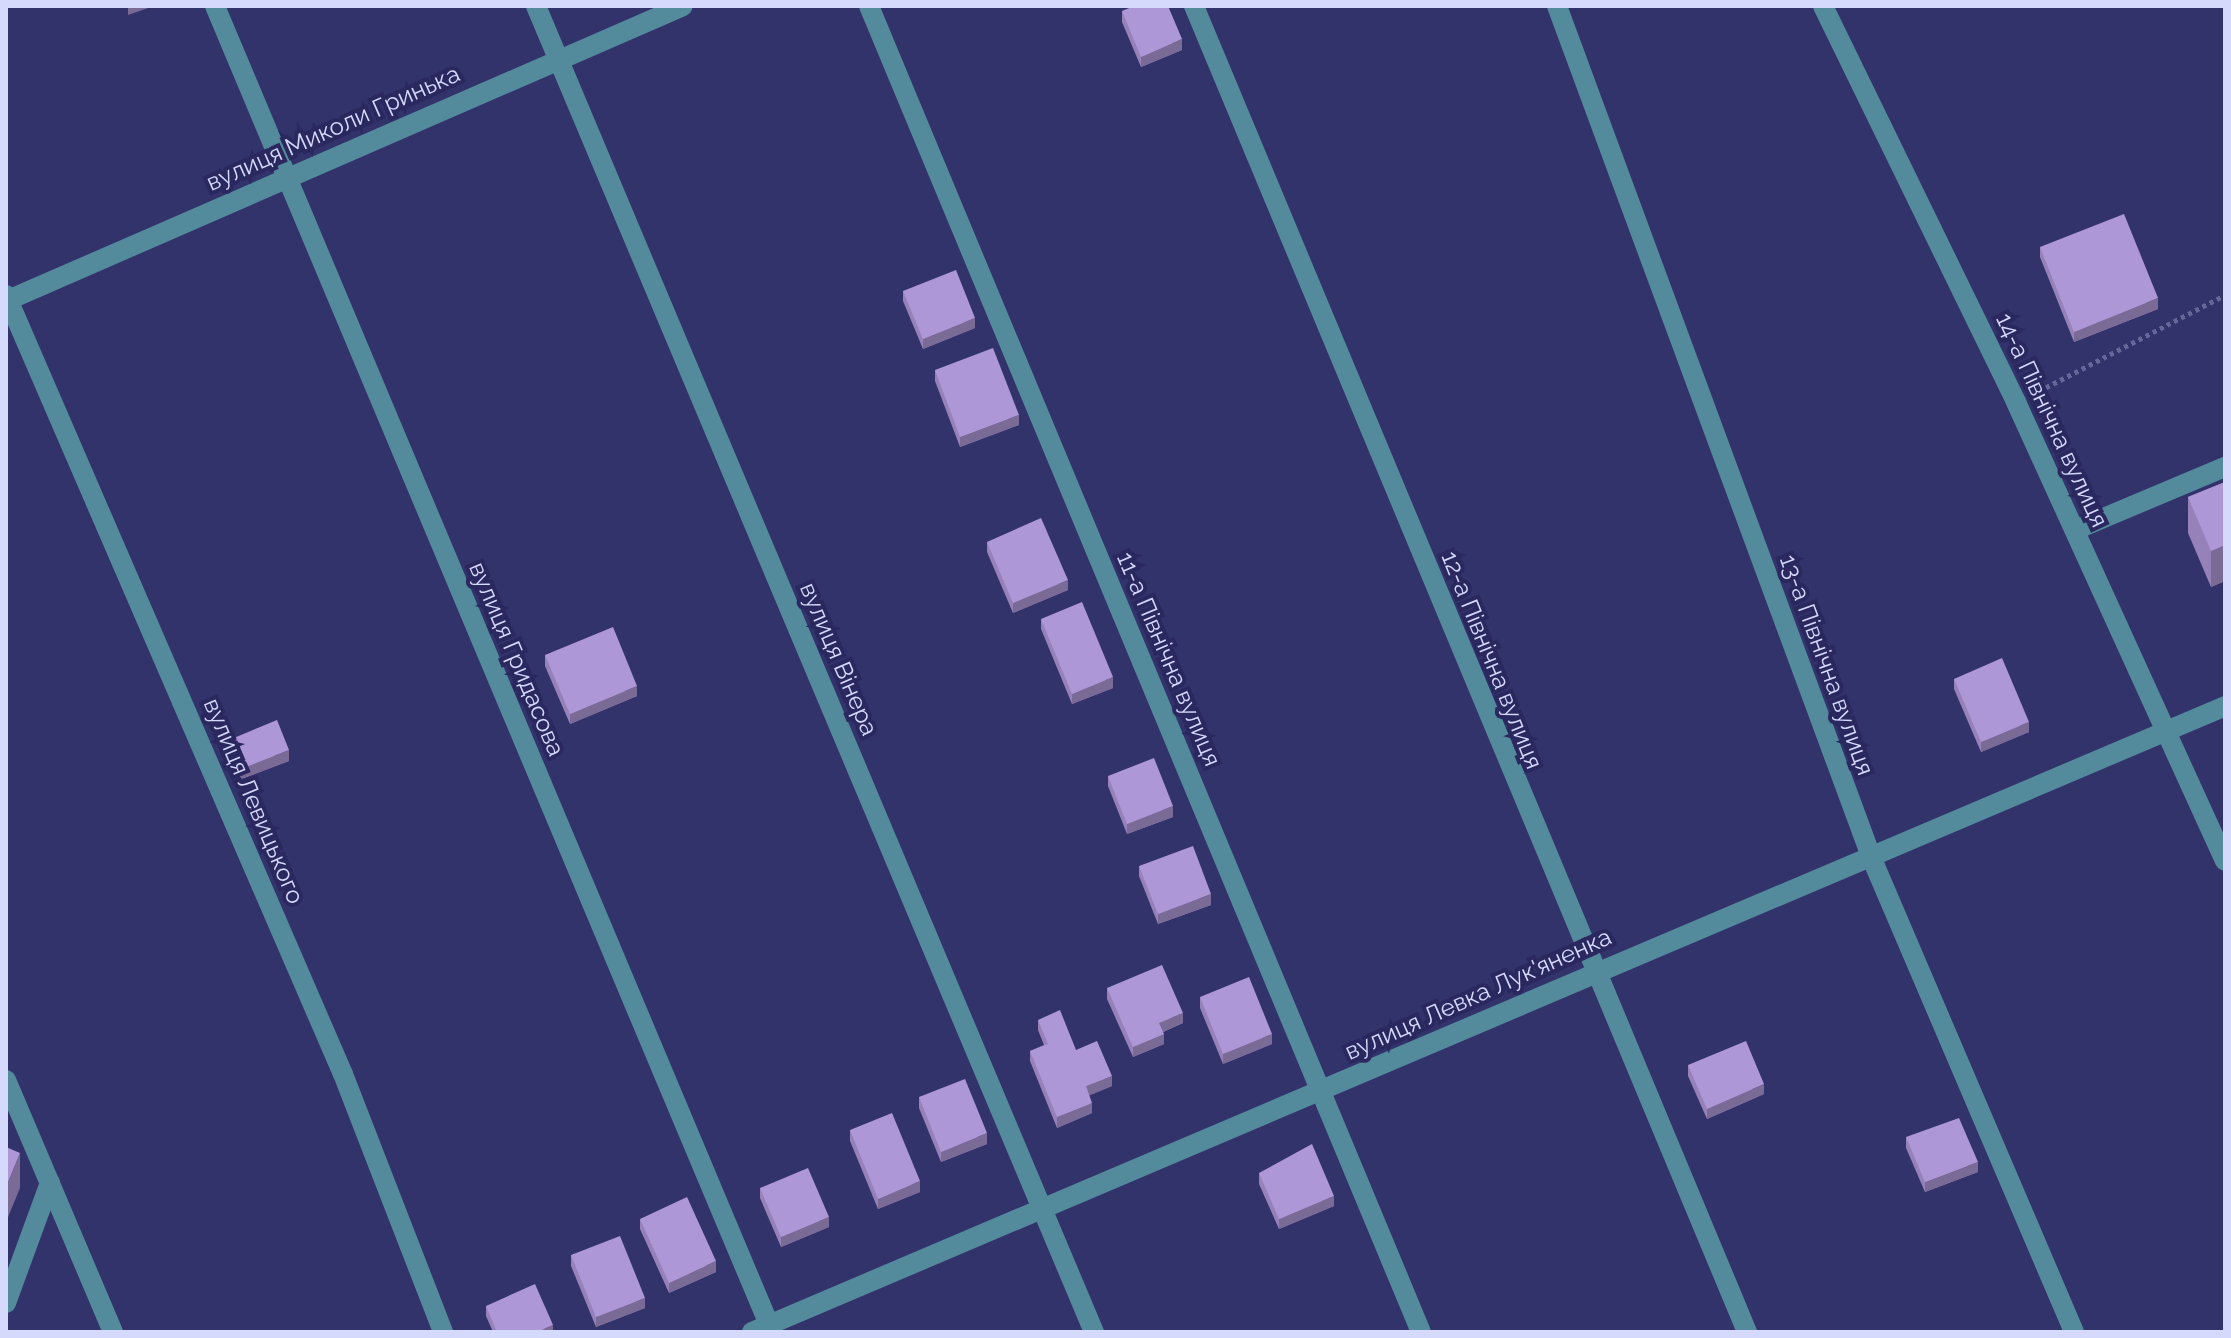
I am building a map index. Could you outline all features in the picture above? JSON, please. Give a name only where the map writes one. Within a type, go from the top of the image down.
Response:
[{"type":"street","name":"вулиця Гридасова","points":[[215,6],[764,1330]]},
{"type":"street","name":"вулиця Вінера","points":[[536,6],[1094,1332]]},
{"type":"street","name":"вулиця Миколи Гринька","points":[[7,299],[683,6]]},
{"type":"street","name":"11-а Північна вулиця","points":[[869,6],[1421,1332]]},
{"type":"street","name":"12-а Північна вулиця","points":[[1194,6],[1593,971],[1747,1332]]},
{"type":"street","name":"13-а Північна вулиця","points":[[1557,6],[1872,859],[2074,1332]]},
{"type":"street","name":"14-а Північна вулиця","points":[[1823,6],[2016,402],[2169,731],[2225,861]]},
{"type":"street","name":"вулиця Левицького","points":[[7,299],[343,1074],[443,1332]]},
{"type":"street","points":[[2075,530],[2225,467]]},
{"type":"street","name":"вулиця Левка Лук'яненка","points":[[764,1330],[1320,1092],[1593,971],[1872,859],[2225,706]]},
{"type":"street","points":[[9,1091],[113,1332]]},
{"type":"street","points":[[6,1303],[50,1183]]},
{"type":"path","points":[[2016,402],[2225,295]]},
{"type":"building","points":[[1134,6],[1168,6],[1182,39],[1141,57],[1122,11]]},
{"type":"building","points":[[2124,214],[2158,298],[2074,332],[2040,247]]},
{"type":"building","points":[[956,270],[975,318],[923,339],[903,291]]},
{"type":"building","points":[[993,348],[1019,415],[960,437],[935,370]]},
{"type":"building","points":[[2225,482],[2225,545],[2211,551],[2188,497]]},
{"type":"building","points":[[1041,518],[1068,580],[1013,603],[987,542]]},
{"type":"building","points":[[1082,602],[1113,677],[1072,694],[1041,619]]},
{"type":"building","points":[[613,627],[637,686],[570,714],[545,655]]},
{"type":"building","points":[[2002,658],[2029,722],[1981,742],[1954,679]]},
{"type":"building","points":[[277,720],[289,750],[241,769],[229,740]]},
{"type":"building","points":[[1154,758],[1173,806],[1127,824],[1108,776]]},
{"type":"building","points":[[1193,846],[1211,894],[1158,914],[1139,866]]},
{"type":"building","points":[[1162,965],[1183,1013],[1159,1023],[1164,1034],[1133,1047],[1107,988]]},
{"type":"building","points":[[1249,977],[1272,1034],[1223,1054],[1200,997]]},
{"type":"building","points":[[1060,1010],[1076,1050],[1097,1041],[1112,1076],[1086,1086],[1092,1103],[1057,1117],[1030,1051],[1048,1044],[1038,1020]]},
{"type":"building","points":[[1746,1041],[1764,1084],[1707,1109],[1688,1065]]},
{"type":"building","points":[[965,1079],[987,1133],[941,1152],[919,1097]]},
{"type":"building","points":[[892,1113],[920,1181],[878,1199],[850,1130]]},
{"type":"building","points":[[1959,1118],[1978,1162],[1925,1182],[1906,1137]]},
{"type":"building","points":[[1312,1144],[1334,1196],[1279,1219],[1259,1173]]},
{"type":"building","points":[[6,1147],[20,1153],[6,1187]]},
{"type":"building","points":[[808,1168],[829,1217],[781,1237],[760,1188]]},
{"type":"building","points":[[687,1197],[716,1261],[669,1283],[640,1219]]},
{"type":"building","points":[[620,1236],[645,1298],[596,1317],[571,1255]]},
{"type":"building","points":[[535,1284],[553,1325],[537,1332],[497,1332],[486,1306]]}]
